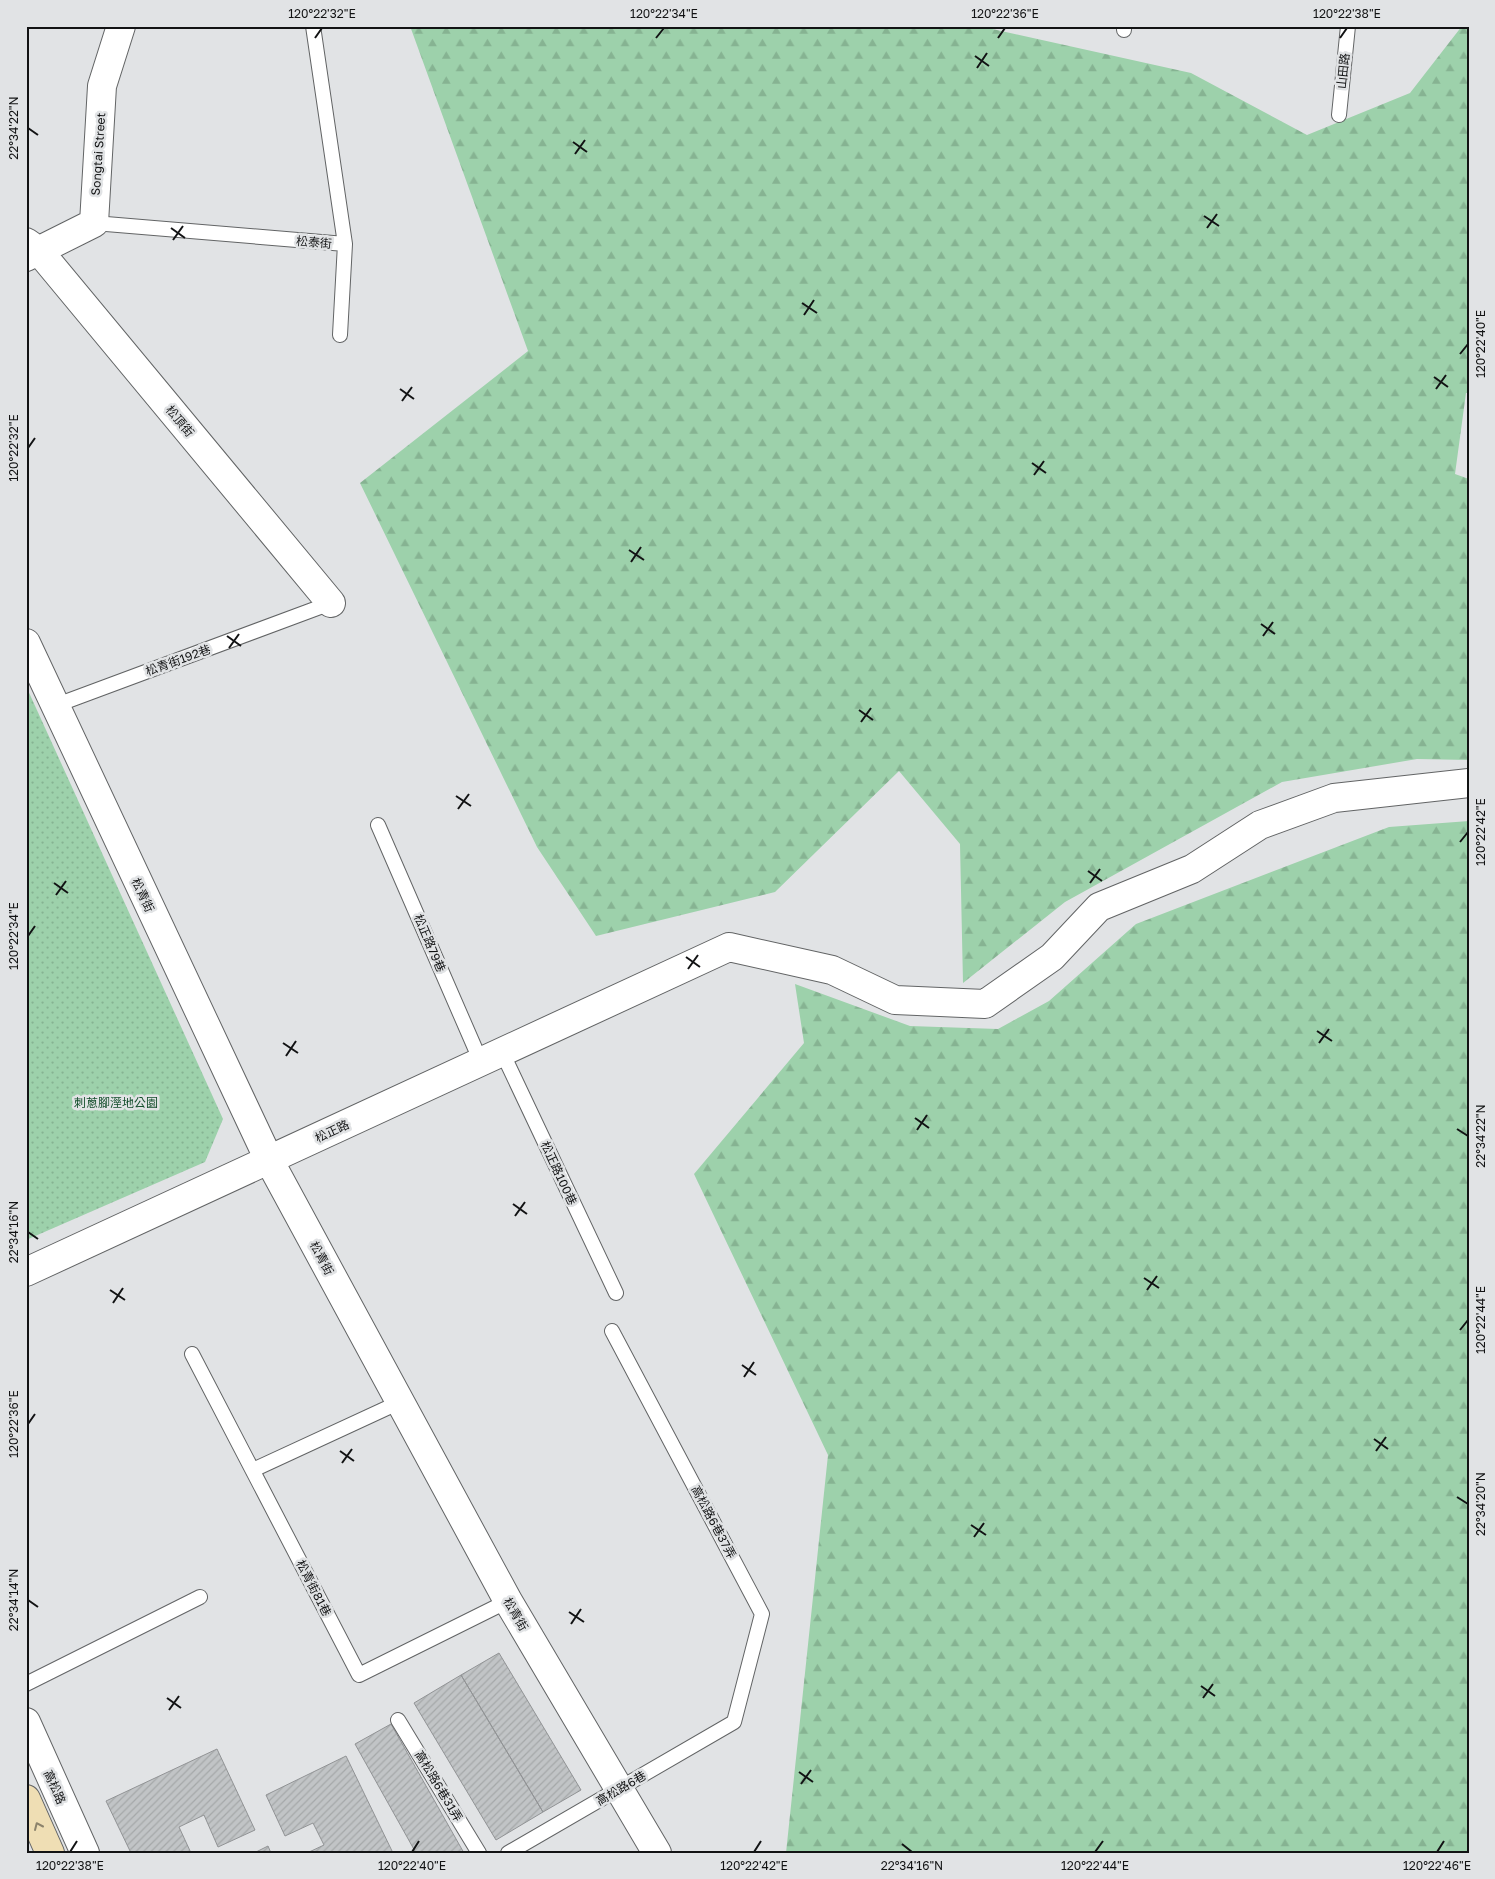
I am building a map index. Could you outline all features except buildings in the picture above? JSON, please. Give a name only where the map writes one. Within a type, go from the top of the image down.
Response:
[{"type":"street","name":"Songtai Street","points":[[94,224],[102,86],[121,26]]},
{"type":"street","points":[[31,250],[94,224]]},
{"type":"street","name":"松頂街","points":[[31,250],[331,603]]},
{"type":"street","name":"松青街","points":[[26,643],[269,1160],[508,1602],[657,1853]]},
{"type":"street","name":"松正路","points":[[26,1272],[729,947],[832,970],[895,1000],[985,1004],[1052,957],[1099,907],[1192,868],[1260,825],[1334,798],[1469,783]]},
{"type":"street","name":"高松路","points":[[26,1722],[85,1853]]},
{"type":"street","points":[[26,1799],[50,1853]]},
{"type":"lane","name":"松泰街","points":[[94,224],[345,244],[313,26]]},
{"type":"lane","name":"山田路","points":[[1339,115],[1348,26]]},
{"type":"lane","points":[[340,335],[345,244]]},
{"type":"lane","name":"松青街192巷","points":[[54,706],[331,603]]},
{"type":"lane","name":"松正路79巷","points":[[378,825],[491,1057]]},
{"type":"lane","name":"松正路100巷","points":[[491,1057],[616,1293]]},
{"type":"lane","name":"高松路6巷37弄","points":[[612,1331],[762,1614],[734,1722]]},
{"type":"lane","name":"松青街81巷","points":[[192,1354],[359,1675],[508,1602]]},
{"type":"lane","points":[[253,1470],[400,1402]]},
{"type":"lane","points":[[26,1684],[200,1596]]},
{"type":"lane","name":"高松路6巷31弄","points":[[398,1720],[479,1853]]},
{"type":"lane","name":"高松路6巷","points":[[508,1853],[734,1722]]},
{"type":"green space","points":[[410,26],[979,26],[1191,73],[1307,135],[1410,93],[1462,26],[1469,26],[1469,393],[1466,393],[1455,474],[1469,479],[1469,760],[1417,759],[1282,782],[1065,902],[963,983],[960,844],[899,771],[775,892],[596,936],[537,847],[360,483],[528,351]]},
{"type":"green space","name":"刺蔥腳溼地公園","points":[[26,686],[223,1119],[205,1162],[26,1240]]},
{"type":"green space","points":[[1469,821],[1469,1853],[786,1853],[828,1455],[694,1174],[804,1043],[795,984],[910,1026],[998,1029],[1049,1001],[1136,924],[1389,827]]}]
